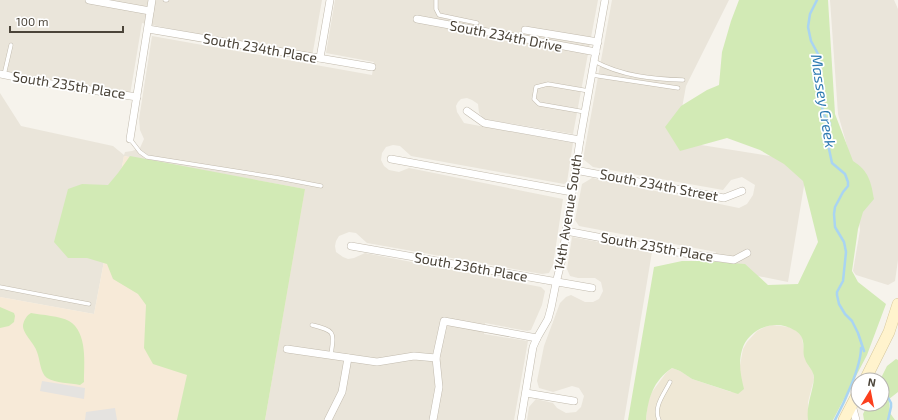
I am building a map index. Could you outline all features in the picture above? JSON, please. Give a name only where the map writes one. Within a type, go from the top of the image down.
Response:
[{"type":"main road","points":[[870,372],[894,333],[898,304]]},
{"type":"main road","points":[[844,420],[850,408]]},
{"type":"street","points":[[89,0],[150,11]]},
{"type":"street","points":[[130,139],[152,0]]},
{"type":"street","points":[[320,58],[330,0]]},
{"type":"street","name":"14th Avenue South","points":[[521,420],[533,347],[552,308],[556,282],[562,259],[575,170],[605,0]]},
{"type":"street","name":"South 234th Drive","points":[[417,19],[596,52]]},
{"type":"street","name":"South 234th Place","points":[[148,29],[372,68]]},
{"type":"street","points":[[525,30],[598,42]]},
{"type":"street","name":"South 235th Place","points":[[2,74],[45,83],[137,96]]},
{"type":"street","points":[[467,111],[484,123],[580,140]]},
{"type":"street","points":[[391,159],[572,192]]},
{"type":"street","name":"South 234th Street","points":[[575,170],[724,198],[742,191]]},
{"type":"street","name":"South 235th Place","points":[[566,231],[676,252],[734,260],[747,253]]},
{"type":"street","name":"South 236th Place","points":[[351,246],[592,288]]},
{"type":"street","points":[[433,420],[439,387],[436,358],[444,321],[537,338]]},
{"type":"street","points":[[287,349],[377,362],[414,356],[436,358]]},
{"type":"street","points":[[328,420],[342,392],[348,358]]},
{"type":"street","points":[[526,393],[574,401]]},
{"type":"lane","points":[[436,0],[436,9],[439,15],[477,23]]},
{"type":"lane","points":[[2,74],[11,46]]},
{"type":"lane","points":[[594,61],[606,68],[628,74],[654,79],[683,80]]},
{"type":"lane","points":[[592,75],[678,88]]},
{"type":"lane","points":[[585,112],[539,104],[534,99],[536,87],[548,84],[589,91]]},
{"type":"lane","points":[[130,139],[140,152],[147,157],[322,186]]},
{"type":"lane","points":[[0,287],[89,304]]},
{"type":"lane","points":[[312,325],[326,328],[332,332],[331,355]]},
{"type":"lane","points":[[659,420],[657,415],[657,406],[670,382]]},
{"type":"shaded area","points":[[0,0],[322,0],[312,57],[142,23],[130,95],[0,71]]},
{"type":"shaded area","points":[[335,0],[598,0],[573,134],[484,119],[479,113],[478,104],[467,98],[461,99],[456,106],[457,112],[464,123],[573,143],[567,182],[564,184],[411,156],[400,146],[393,145],[386,147],[382,153],[381,160],[384,166],[389,170],[399,172],[409,168],[563,199],[553,265],[549,273],[542,274],[367,243],[356,233],[349,232],[339,236],[335,246],[336,252],[348,259],[365,253],[541,287],[545,291],[542,305],[531,330],[527,331],[485,323],[484,334],[528,341],[514,420],[265,420],[304,189],[124,156],[94,314],[0,297],[0,93],[21,126],[113,146],[124,155],[125,152],[140,148],[144,139],[140,130],[139,119],[152,36],[372,75],[374,62],[326,53]]},
{"type":"shaded area","points":[[612,0],[729,0],[686,86],[676,141],[808,162],[788,282],[714,267],[716,252],[579,226],[575,220],[582,184],[592,178],[739,208],[747,204],[753,195],[755,185],[742,177],[731,180],[723,190],[593,167],[583,159]]},
{"type":"shaded area","points":[[830,0],[894,0],[898,9],[898,260],[895,281],[888,285],[856,275],[853,271],[860,230],[855,174],[838,114]]},
{"type":"shaded area","points":[[124,156],[305,189],[265,420],[0,420],[0,297],[94,314]]},
{"type":"shaded area","points":[[572,237],[652,252],[624,420],[527,420],[529,407],[536,399],[553,403],[557,408],[566,413],[576,412],[581,407],[584,396],[579,388],[572,386],[553,392],[539,388],[537,381],[544,346],[560,303],[566,297],[571,295],[585,302],[593,302],[599,299],[603,291],[601,282],[595,278],[578,278],[570,276],[567,269]]},
{"type":"shaded area","points":[[772,325],[789,327],[797,331],[802,337],[808,365],[813,372],[814,379],[808,402],[808,420],[646,420],[648,400],[652,392],[666,373],[672,368],[680,371],[692,379],[731,392],[740,373],[743,349],[747,342],[757,331]]},
{"type":"shaded area","points":[[42,381],[85,388],[84,399],[40,391]]},
{"type":"shaded area","points":[[115,408],[117,420],[85,420],[86,412]]},
{"type":"green space","points":[[739,0],[828,0],[835,114],[853,161],[863,169],[868,177],[872,187],[874,199],[863,212],[858,229],[852,271],[858,282],[886,304],[867,355],[858,372],[850,372],[850,388],[833,420],[808,420],[808,409],[814,375],[804,357],[801,336],[798,332],[779,325],[756,331],[745,343],[740,360],[744,389],[738,394],[692,379],[680,371],[672,368],[656,384],[648,404],[646,420],[628,420],[654,267],[682,261],[745,264],[768,285],[798,284],[818,242],[803,181],[784,164],[760,150],[727,138],[680,151],[665,127],[681,106],[707,90],[719,85],[722,52]]},
{"type":"green space","points":[[130,156],[305,189],[265,420],[177,420],[187,375],[153,364],[144,348],[146,305],[138,294],[113,279],[107,264],[87,258],[68,258],[54,242],[68,189],[82,184],[108,185]]},
{"type":"green space","points":[[0,307],[14,313],[14,322],[9,326],[0,328]]},
{"type":"green space","points":[[31,313],[61,318],[69,321],[75,326],[82,340],[84,349],[84,382],[80,385],[55,381],[45,376],[36,349],[23,328],[25,320]]},
{"type":"green space","points":[[896,359],[898,360],[898,392],[890,398],[890,372],[884,372],[887,366]]},
{"type":"green space","points":[[864,412],[890,412],[895,420],[864,420]]},
{"type":"waterway","name":"Massey Creek","points":[[817,0],[810,14],[808,27],[811,41],[818,54],[821,72],[819,95],[824,115],[830,123],[829,149],[832,163],[845,174],[848,182],[848,186],[835,207],[834,214],[835,227],[844,242],[846,252],[843,281],[837,295],[839,304],[845,314],[852,321],[858,333],[864,351]]},
{"type":"waterway","points":[[835,420],[855,375],[861,348]]},
{"type":"waterway","name":"Massey Creek","points":[[890,401],[890,411]]},
{"type":"waterway","name":"Massey Creek","points":[[888,420],[890,412]]}]
